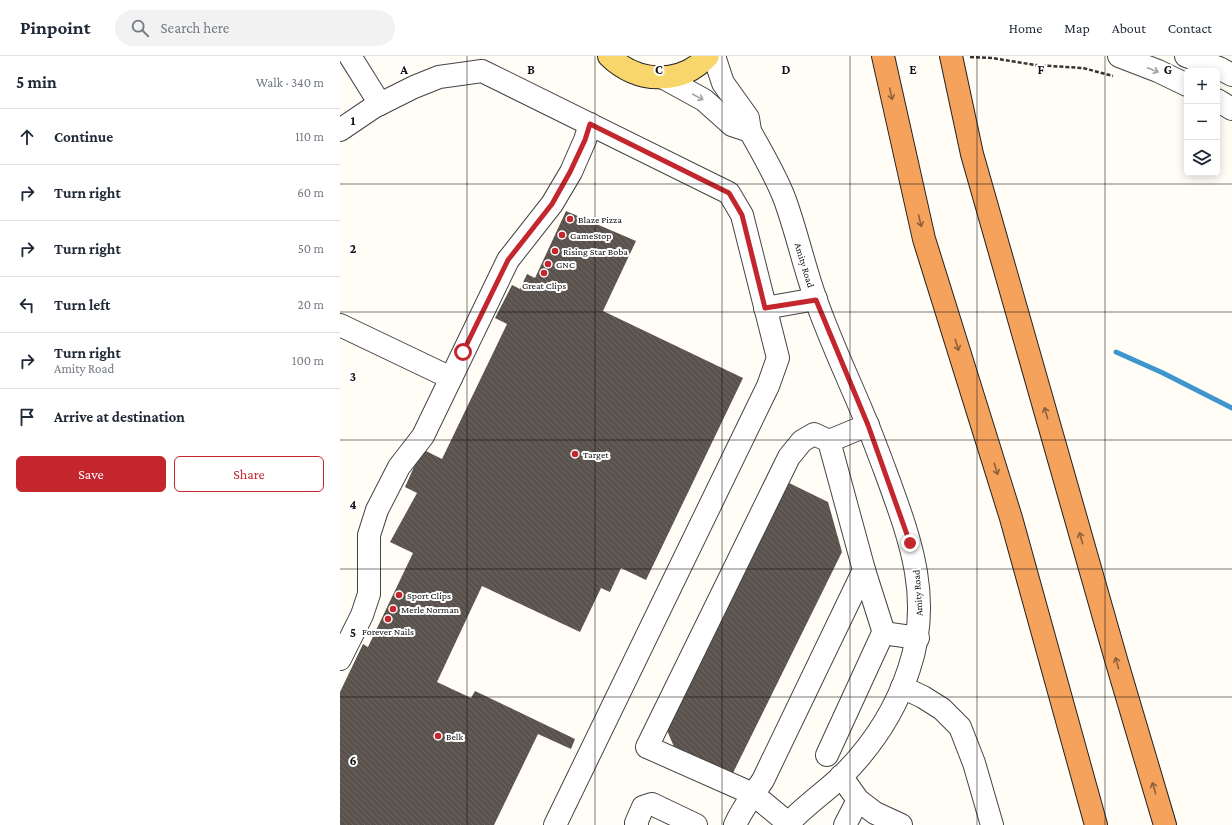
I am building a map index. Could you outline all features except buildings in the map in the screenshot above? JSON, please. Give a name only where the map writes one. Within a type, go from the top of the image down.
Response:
[{"type":"highway","points":[[883,56],[924,239],[1011,518],[1096,825]]},
{"type":"highway","points":[[951,56],[972,154],[1117,663],[1165,825]]},
{"type":"main road","points":[[609,56],[618,65],[633,73],[650,77],[664,78],[688,70],[708,56]]},
{"type":"street","name":"Amity Road","points":[[714,56],[723,83],[748,118],[750,131],[784,198],[816,300],[868,425],[910,543],[918,580],[918,638],[910,668],[886,720],[861,755],[841,776],[787,824]]},
{"type":"street","points":[[1119,56],[1158,71],[1184,84]]},
{"type":"street","points":[[1186,56],[1219,68],[1232,75]]},
{"type":"street","points":[[351,60],[380,104]]},
{"type":"street","points":[[340,130],[374,107],[414,87],[439,77],[482,71],[729,193],[742,215],[778,358],[768,386],[555,825]]},
{"type":"street","points":[[664,78],[704,100],[732,124],[750,131]]},
{"type":"street","points":[[1220,102],[1232,109]]},
{"type":"street","points":[[340,659],[362,615],[369,594],[369,536],[377,510],[399,467],[423,436],[508,260],[552,204],[570,172],[585,140],[590,124]]},
{"type":"street","points":[[765,308],[816,300]]},
{"type":"street","points":[[340,325],[451,378]]},
{"type":"street","points":[[787,824],[753,794],[647,747],[788,457],[802,441],[814,434],[829,441],[868,425]]},
{"type":"street","points":[[829,441],[864,570],[884,633]]},
{"type":"street","points":[[735,825],[740,814],[763,780],[864,570]]},
{"type":"street","points":[[884,633],[918,638]]},
{"type":"street","points":[[827,755],[884,633]]},
{"type":"street","points":[[902,687],[923,696],[942,709],[960,727],[974,763],[992,825]]},
{"type":"street","points":[[841,776],[858,800],[875,813],[901,825]]},
{"type":"street","points":[[845,825],[858,800]]},
{"type":"street","points":[[637,825],[636,823],[644,807],[652,804],[696,825]]},
{"type":"path","points":[[969,56],[1035,65],[1083,68],[1118,77]]},
{"type":"waterway","points":[[1116,352],[1163,373],[1232,408]]},
{"type":"place","name":"Blaze Pizza","points":[[570,219]]},
{"type":"place","name":"GameStop","points":[[562,235]]},
{"type":"place","name":"Rising Star Boba","points":[[555,251]]},
{"type":"place","name":"GNC","points":[[548,264]]},
{"type":"place","name":"Great Clips","points":[[544,273]]},
{"type":"place","name":"Target","points":[[575,454]]},
{"type":"place","name":"Sport Clips","points":[[399,595]]},
{"type":"place","name":"Merle Norman","points":[[393,609]]},
{"type":"place","name":"Forever Nails","points":[[388,619]]},
{"type":"place","name":"Belk","points":[[438,736]]},
{"type":"route","points":[[463,352],[508,260],[552,204],[570,172],[585,140],[590,124],[729,193],[742,215],[765,308],[816,300],[868,425],[910,543]]}]
